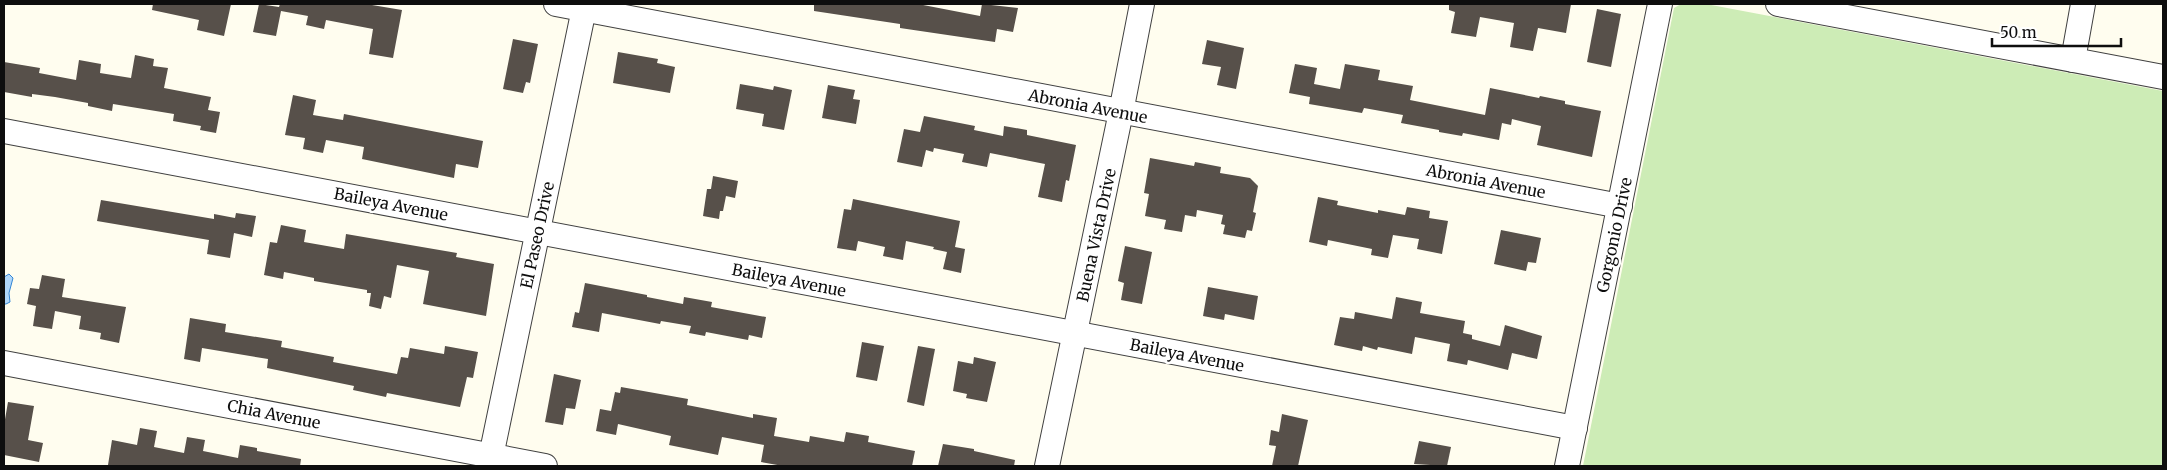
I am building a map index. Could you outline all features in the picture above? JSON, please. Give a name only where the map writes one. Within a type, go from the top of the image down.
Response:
[{"type":"street","name":"Abronia Avenue","points":[[556,4],[584,6],[1121,112],[1620,206]]},
{"type":"street","name":"Buena Vista Drive","points":[[1047,466],[1142,4]]},
{"type":"street","name":"Gorgonio Drive","points":[[1567,466],[1660,4]]},
{"type":"street","points":[[1778,4],[2163,77]]},
{"type":"street","points":[[2073,60],[2084,4]]},
{"type":"street","name":"El Paseo Drive","points":[[490,461],[584,6]]},
{"type":"street","name":"Baileya Avenue","points":[[4,131],[1574,428]]},
{"type":"street","name":"Chia Avenue","points":[[4,363],[490,461],[545,466]]},
{"type":"green space","points":[[1681,4],[1706,4],[2163,91],[2163,466],[1583,466],[1674,8]]},
{"type":"water","points":[[9,274],[13,278],[9,293],[10,302],[4,304],[4,277]]},
{"type":"building","points":[[153,4],[231,4],[224,36],[197,30],[199,20],[152,10]]},
{"type":"building","points":[[259,4],[279,7],[280,4],[366,4],[402,10],[393,58],[369,54],[373,29],[326,20],[324,29],[306,25],[308,16],[281,11],[276,36],[253,32]]},
{"type":"building","points":[[814,4],[918,4],[980,16],[982,4],[1018,8],[1013,32],[997,29],[995,42],[900,28],[900,24],[814,11]]},
{"type":"building","points":[[1449,4],[1571,4],[1566,33],[1538,28],[1533,51],[1510,47],[1514,23],[1480,17],[1476,37],[1451,33],[1455,12],[1449,10]]},
{"type":"building","points":[[1597,9],[1621,14],[1611,67],[1587,62]]},
{"type":"building","points":[[513,39],[538,44],[530,83],[526,82],[523,93],[503,89]]},
{"type":"building","points":[[1207,40],[1244,48],[1236,89],[1217,85],[1221,67],[1202,64]]},
{"type":"building","points":[[618,52],[658,59],[657,63],[675,67],[670,93],[613,83]]},
{"type":"building","points":[[135,55],[154,59],[153,66],[168,68],[164,88],[211,97],[208,110],[220,112],[216,133],[200,130],[201,126],[173,121],[174,114],[113,104],[112,111],[88,106],[88,103],[55,97],[32,94],[32,97],[4,92],[4,62],[40,68],[39,73],[76,80],[79,60],[101,64],[100,73],[131,78]]},
{"type":"building","points":[[1295,64],[1317,68],[1314,84],[1340,89],[1345,64],[1380,70],[1378,80],[1413,86],[1410,100],[1485,115],[1490,88],[1565,101],[1565,104],[1601,111],[1592,157],[1537,145],[1541,126],[1512,119],[1511,125],[1502,123],[1499,140],[1463,133],[1462,136],[1401,123],[1403,115],[1364,108],[1362,113],[1309,104],[1310,97],[1289,93]]},
{"type":"building","points":[[740,84],[773,90],[774,86],[792,90],[784,130],[762,126],[764,114],[736,109]]},
{"type":"building","points":[[828,85],[855,90],[853,99],[860,100],[856,124],[822,118]]},
{"type":"building","points":[[293,95],[316,100],[313,115],[343,120],[344,114],[483,141],[478,168],[456,164],[454,178],[362,159],[364,147],[326,140],[323,153],[303,149],[305,138],[285,135]]},
{"type":"building","points":[[924,116],[975,126],[974,130],[1003,136],[1004,126],[1027,130],[1027,135],[1076,145],[1069,181],[1066,180],[1062,202],[1038,197],[1045,164],[990,153],[987,167],[962,162],[964,154],[934,148],[933,152],[926,150],[922,167],[897,162],[904,129],[920,132]]},
{"type":"building","points":[[1150,158],[1194,166],[1195,162],[1221,167],[1220,173],[1250,178],[1258,186],[1253,212],[1256,213],[1252,231],[1247,230],[1245,238],[1223,234],[1225,225],[1221,224],[1223,215],[1197,210],[1196,217],[1185,215],[1182,232],[1164,229],[1166,220],[1145,216],[1149,194],[1144,193]]},
{"type":"building","points":[[713,176],[738,181],[735,198],[726,196],[719,219],[703,216],[707,189],[711,189]]},
{"type":"building","points":[[1318,197],[1338,201],[1337,205],[1378,213],[1378,210],[1405,215],[1407,207],[1430,211],[1429,218],[1448,221],[1442,254],[1417,249],[1419,239],[1393,235],[1388,258],[1371,255],[1372,249],[1328,240],[1327,246],[1309,242]]},
{"type":"building","points":[[853,199],[960,221],[955,247],[965,249],[961,273],[943,269],[947,252],[906,241],[903,260],[883,256],[885,247],[858,241],[856,251],[837,248],[844,209],[851,210]]},
{"type":"building","points":[[101,200],[214,219],[214,214],[235,218],[236,213],[256,216],[252,237],[234,233],[230,258],[207,254],[209,240],[97,221]]},
{"type":"building","points":[[281,225],[306,230],[304,242],[344,249],[346,234],[457,253],[456,257],[494,264],[486,316],[423,304],[429,271],[397,265],[391,298],[384,296],[381,309],[369,306],[371,293],[367,293],[367,290],[314,281],[314,278],[284,272],[283,279],[264,275],[270,242],[277,243]]},
{"type":"building","points":[[1501,230],[1541,238],[1536,263],[1528,262],[1526,271],[1494,264]]},
{"type":"building","points":[[1125,246],[1152,252],[1142,304],[1121,300],[1124,283],[1118,281]]},
{"type":"building","points":[[42,275],[65,279],[62,297],[126,307],[119,343],[100,339],[101,333],[79,329],[81,316],[55,311],[52,329],[33,326],[36,306],[27,304],[30,288],[39,289]]},
{"type":"building","points":[[585,283],[683,304],[684,297],[712,302],[711,307],[766,317],[762,338],[749,335],[748,340],[706,332],[705,336],[689,333],[691,326],[661,321],[660,324],[602,313],[599,332],[572,327],[575,312],[579,313]]},
{"type":"building","points":[[1208,287],[1258,296],[1254,320],[1225,314],[1224,320],[1203,316]]},
{"type":"building","points":[[1396,297],[1422,302],[1420,313],[1465,321],[1463,333],[1472,335],[1472,339],[1500,346],[1505,325],[1542,336],[1537,359],[1512,353],[1508,370],[1468,360],[1467,365],[1447,361],[1450,344],[1415,337],[1412,354],[1378,347],[1377,350],[1363,346],[1362,351],[1334,345],[1340,317],[1354,319],[1355,312],[1392,319]]},
{"type":"building","points":[[190,318],[226,324],[225,332],[282,341],[281,347],[334,357],[333,362],[397,374],[401,357],[408,358],[410,348],[444,354],[445,346],[478,352],[473,378],[467,377],[460,407],[387,393],[386,397],[353,390],[354,386],[267,368],[268,359],[202,348],[200,362],[184,359]]},
{"type":"building","points":[[862,342],[884,346],[877,381],[856,377]]},
{"type":"building","points":[[918,346],[935,349],[924,406],[907,402]]},
{"type":"building","points":[[974,357],[996,362],[987,402],[966,398],[967,394],[953,391],[958,361],[973,364]]},
{"type":"building","points":[[554,374],[581,380],[575,409],[566,408],[563,425],[545,422]]},
{"type":"building","points":[[621,387],[688,399],[687,405],[753,418],[753,414],[777,418],[774,436],[809,442],[810,436],[844,442],[846,432],[869,436],[868,442],[915,451],[912,466],[783,466],[761,462],[764,445],[722,437],[718,455],[669,445],[671,436],[618,424],[616,435],[596,431],[600,409],[611,411],[615,392],[620,393]]},
{"type":"building","points":[[8,402],[34,406],[28,440],[43,443],[39,462],[4,455],[4,425]]},
{"type":"building","points":[[1282,414],[1308,420],[1298,466],[1272,466],[1276,446],[1269,445],[1271,430],[1279,432]]},
{"type":"building","points":[[140,428],[157,431],[154,447],[184,453],[187,437],[205,440],[203,451],[238,458],[240,445],[257,448],[257,451],[301,459],[300,466],[108,465],[112,440],[137,445]]},
{"type":"building","points":[[1419,441],[1451,447],[1447,466],[1414,464]]},
{"type":"building","points":[[943,444],[974,449],[974,451],[1015,460],[1014,466],[938,466]]}]
